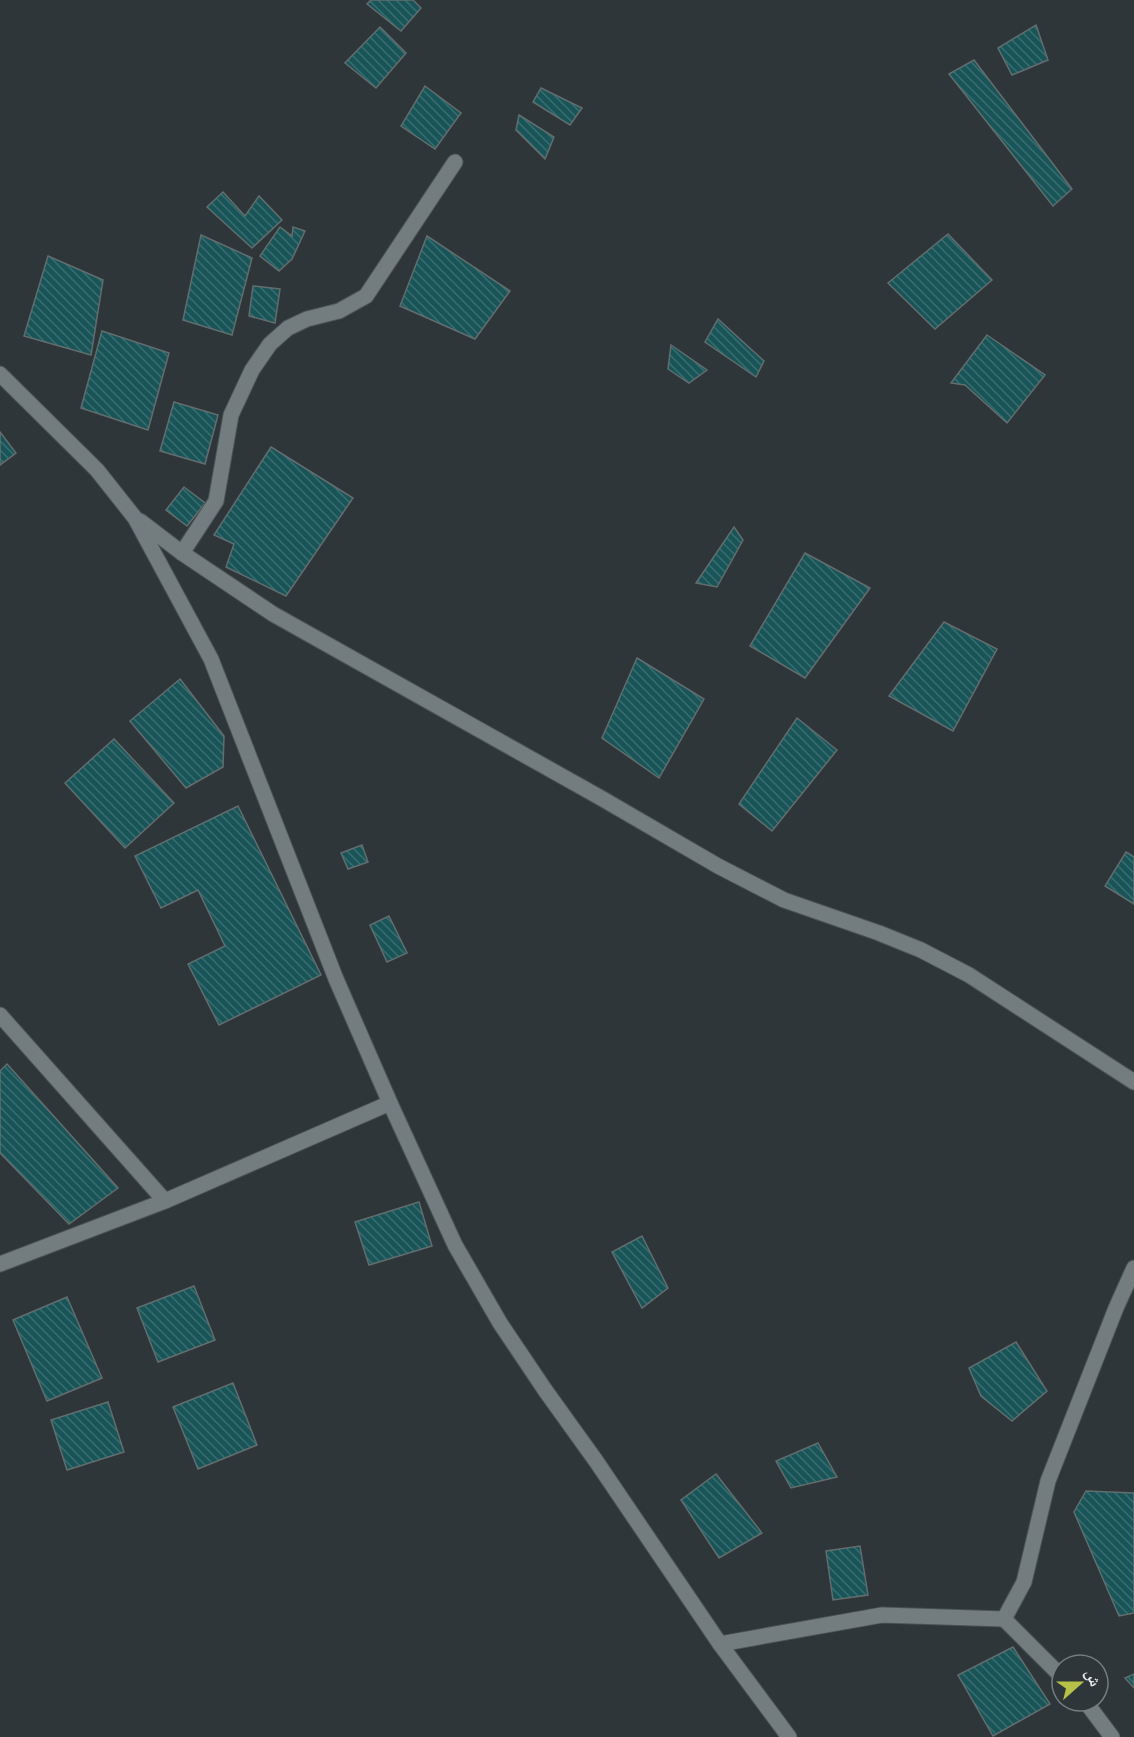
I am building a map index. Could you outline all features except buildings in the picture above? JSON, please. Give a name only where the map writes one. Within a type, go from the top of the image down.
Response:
[{"type":"street","points":[[182,553],[216,501],[231,415],[252,370],[270,344],[288,328],[307,319],[339,311],[366,296],[455,162]]},
{"type":"street","points":[[0,374],[97,470],[135,518],[211,658],[336,979],[455,1245],[500,1323],[720,1644],[789,1737]]},
{"type":"street","points":[[135,518],[182,553],[273,614],[602,798],[718,866],[784,900],[921,950],[969,975],[1134,1082]]},
{"type":"street","points":[[0,1015],[165,1201]]},
{"type":"street","points":[[0,1264],[165,1201],[390,1103]]},
{"type":"street","points":[[1004,1619],[1024,1582],[1048,1481],[1134,1268]]},
{"type":"street","points":[[720,1644],[882,1615],[1004,1619],[1050,1665]]},
{"type":"street","points":[[1094,1713],[1112,1737]]}]
